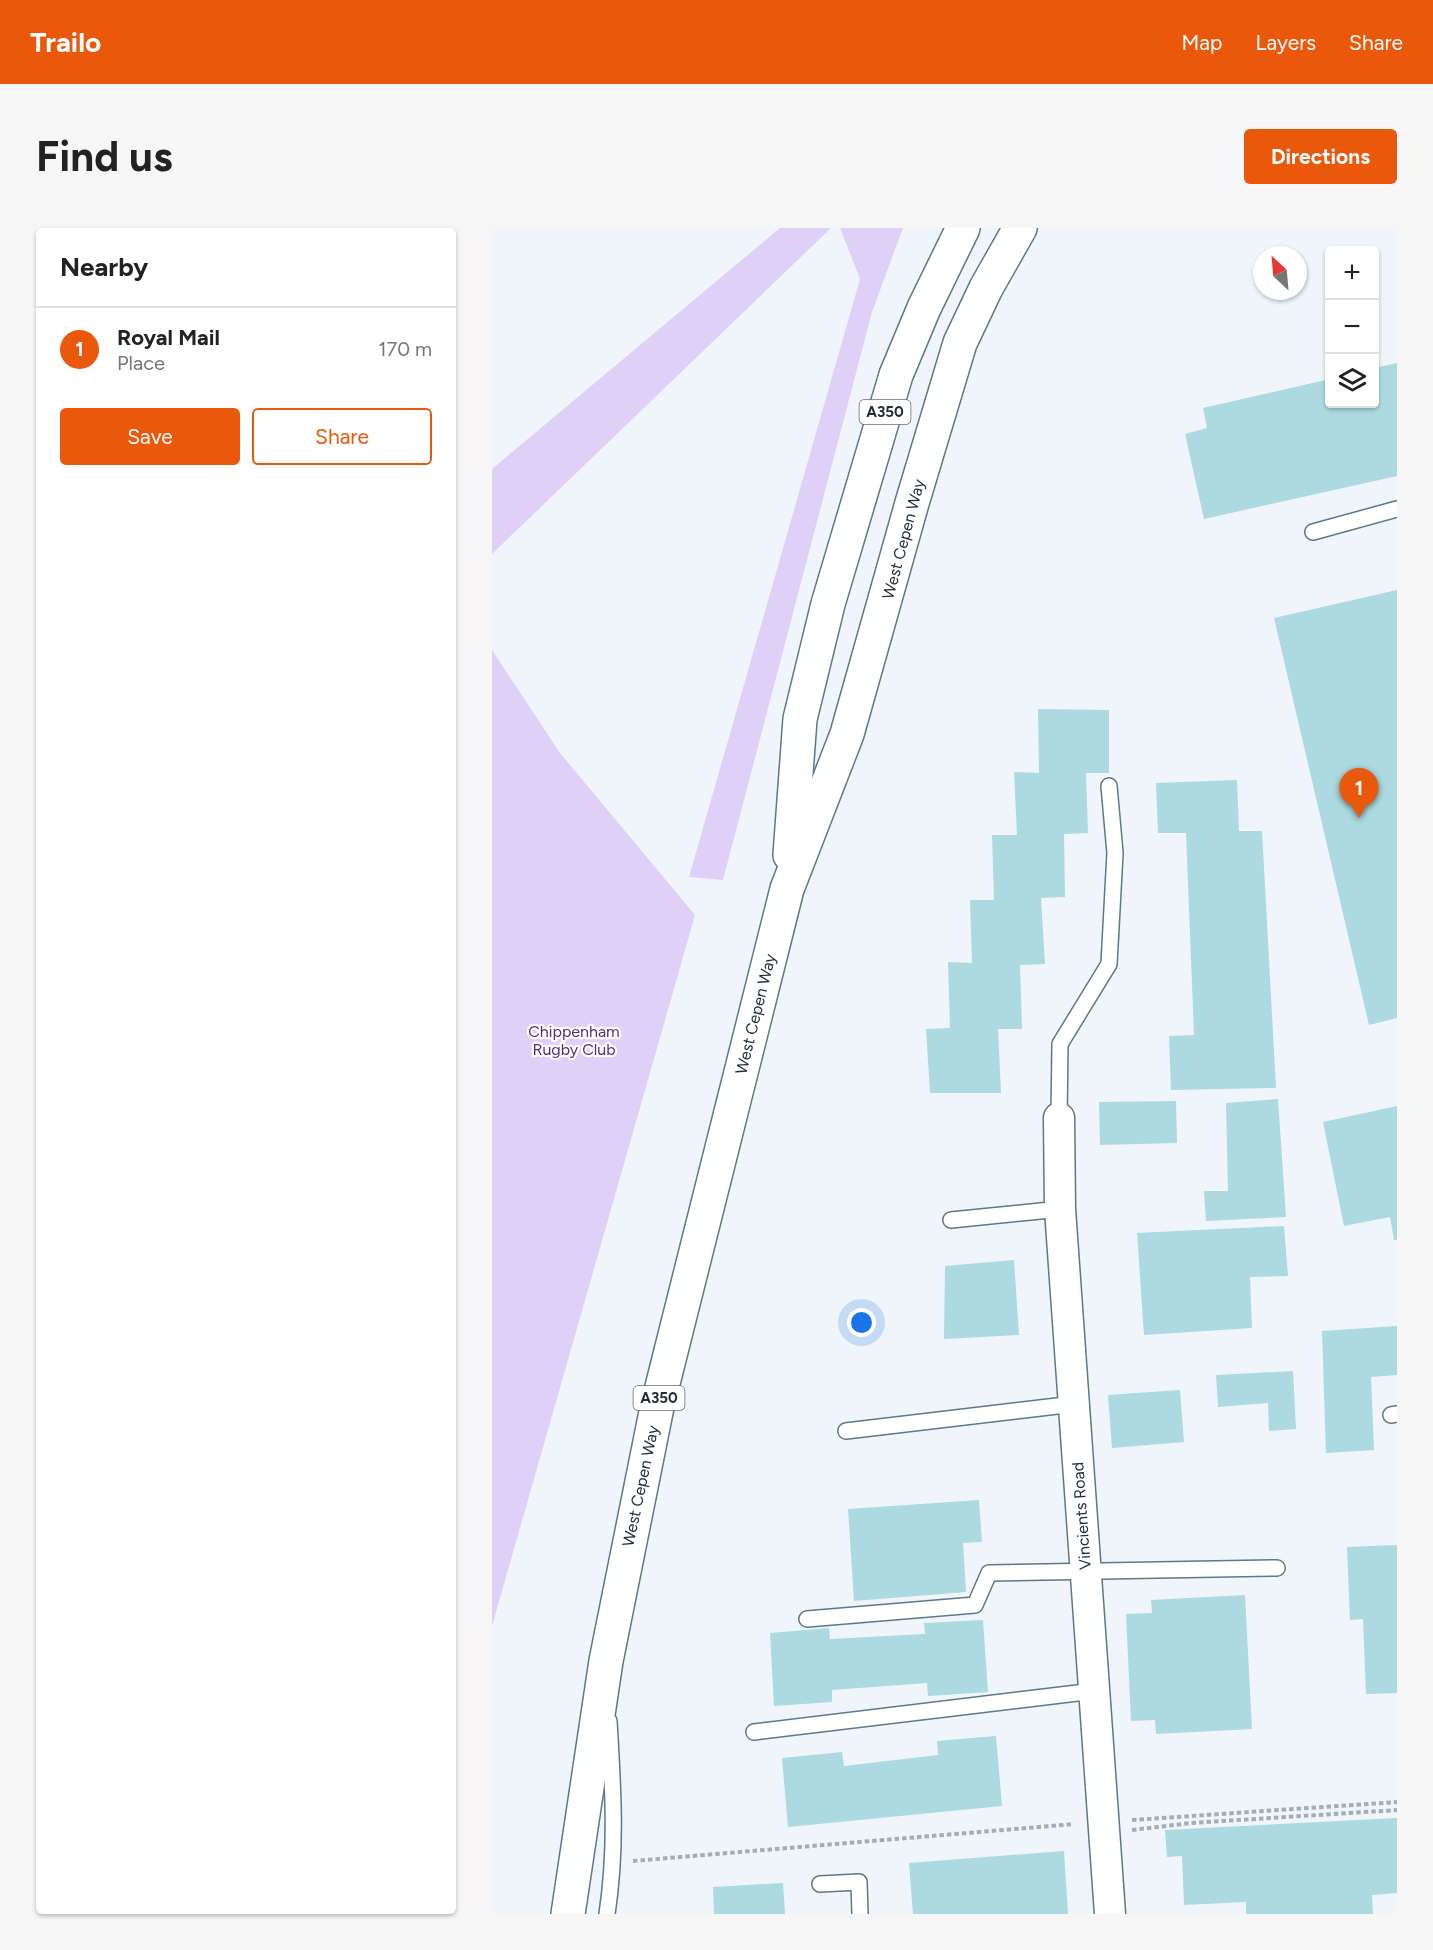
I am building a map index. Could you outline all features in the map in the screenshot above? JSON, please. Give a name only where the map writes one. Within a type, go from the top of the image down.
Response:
[{"type":"highway","name":"West Cepen Way","points":[[787,889],[800,719],[828,604],[896,375],[924,308],[963,228]]},
{"type":"highway","name":"West Cepen Way","points":[[568,1914],[606,1661],[657,1407],[787,889],[847,734],[924,459],[960,343],[986,288],[1020,228]]},
{"type":"street","name":"Vincients Road","points":[[1059,1118],[1060,1209],[1110,1914]]},
{"type":"lane","points":[[1313,532],[1397,510]]},
{"type":"lane","points":[[1059,1118],[1060,1044],[1108,964],[1115,853],[1109,786]]},
{"type":"lane","points":[[951,1220],[1060,1209]]},
{"type":"lane","points":[[846,1431],[1074,1404]]},
{"type":"lane","points":[[807,1619],[975,1605],[989,1573],[1277,1568]]},
{"type":"lane","points":[[606,1661],[615,1823],[614,1863],[608,1914]]},
{"type":"lane","points":[[754,1732],[1094,1691]]},
{"type":"lane","points":[[820,1884],[859,1882],[860,1914]]},
{"type":"path","points":[[614,1863],[1103,1827],[1397,1802]]},
{"type":"path","points":[[1103,1827],[1397,1810]]},
{"type":"green space","points":[[780,228],[831,228],[492,554],[492,469]]},
{"type":"green space","points":[[840,228],[903,228],[872,312],[723,880],[689,877],[860,279]]},
{"type":"green space","name":"Chippenham Rugby Club","points":[[492,650],[560,753],[695,915],[492,1626]]},
{"type":"building","points":[[1397,363],[1397,476],[1204,519],[1185,434],[1207,428],[1203,408],[1325,380],[1325,408],[1379,408],[1379,367]]},
{"type":"building","points":[[1397,590],[1397,1018],[1369,1025],[1274,618]]},
{"type":"building","points":[[1038,709],[1109,710],[1109,773],[1086,773],[1088,833],[1064,834],[1065,897],[1041,898],[1045,964],[1020,965],[1022,1029],[998,1029],[1001,1093],[930,1093],[926,1029],[950,1028],[948,962],[972,963],[970,900],[994,900],[992,835],[1017,835],[1014,772],[1039,773]]},
{"type":"building","points":[[1237,780],[1239,831],[1262,831],[1276,1088],[1171,1090],[1169,1036],[1194,1035],[1186,833],[1158,833],[1156,783]]},
{"type":"building","points":[[1278,1099],[1286,1217],[1206,1221],[1204,1191],[1228,1191],[1226,1103]]},
{"type":"building","points":[[1176,1101],[1177,1143],[1100,1145],[1099,1102]]},
{"type":"building","points":[[1397,1106],[1397,1240],[1394,1240],[1390,1217],[1344,1226],[1323,1122]]},
{"type":"building","points":[[1284,1226],[1288,1276],[1250,1277],[1252,1328],[1144,1335],[1137,1233]]},
{"type":"building","points":[[1014,1260],[1019,1335],[944,1339],[945,1266]]},
{"type":"building","points":[[1397,1326],[1397,1375],[1371,1377],[1374,1450],[1326,1453],[1322,1331]]},
{"type":"building","points":[[1293,1371],[1296,1429],[1269,1431],[1268,1403],[1218,1407],[1216,1375]]},
{"type":"building","points":[[1180,1390],[1184,1442],[1112,1448],[1108,1395]]},
{"type":"building","points":[[979,1500],[982,1542],[963,1543],[966,1592],[854,1601],[848,1509]]},
{"type":"building","points":[[1397,1545],[1397,1693],[1366,1694],[1363,1619],[1350,1620],[1347,1547]]},
{"type":"building","points":[[1245,1595],[1252,1729],[1156,1734],[1155,1720],[1131,1721],[1126,1614],[1152,1613],[1151,1600]]},
{"type":"building","points":[[983,1620],[988,1692],[928,1696],[927,1683],[832,1690],[832,1702],[774,1706],[770,1633],[829,1628],[830,1639],[925,1634],[924,1623]]},
{"type":"building","points":[[996,1736],[1002,1806],[788,1827],[782,1758],[842,1752],[844,1766],[938,1755],[937,1741]]},
{"type":"building","points":[[1397,1818],[1397,1893],[1372,1895],[1373,1914],[1246,1914],[1246,1902],[1184,1905],[1182,1856],[1167,1857],[1165,1830]]},
{"type":"building","points":[[1064,1851],[1068,1914],[913,1914],[909,1863]]},
{"type":"building","points":[[783,1883],[785,1914],[714,1914],[713,1887]]},
{"type":"place","name":"Royal Mail","points":[[1359,818]]}]
